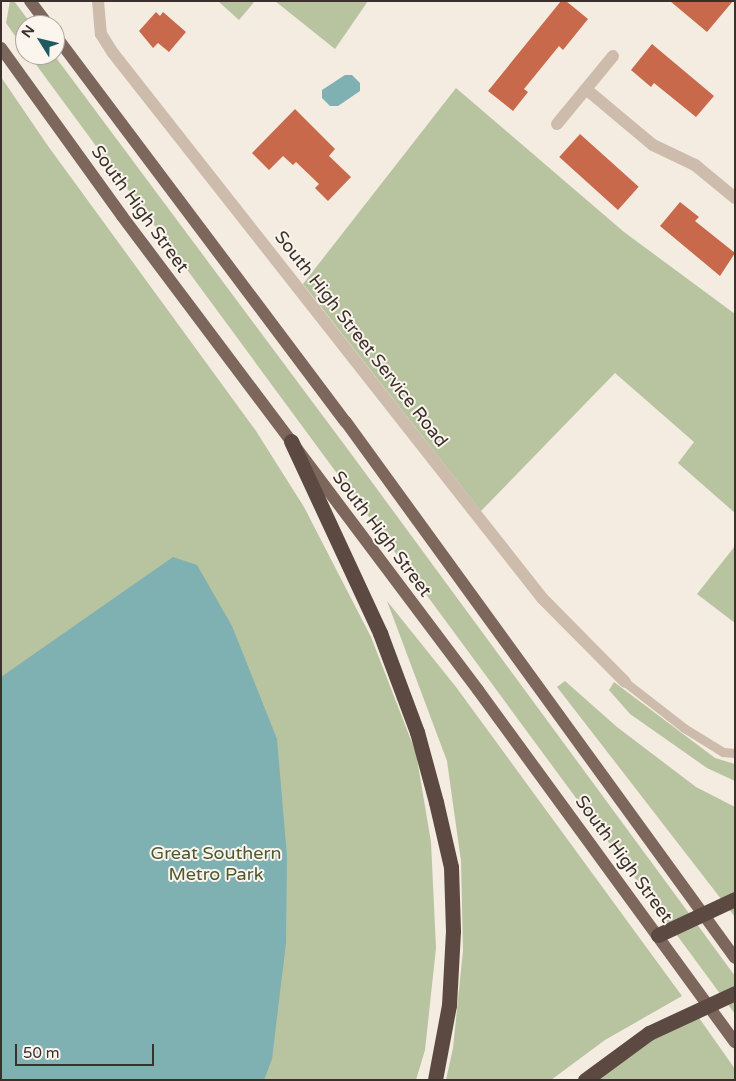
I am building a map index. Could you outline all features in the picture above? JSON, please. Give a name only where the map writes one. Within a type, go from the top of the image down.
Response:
[{"type":"highway","points":[[291,442],[384,642],[417,732],[449,858],[453,931],[449,1005],[435,1080]]},
{"type":"highway","points":[[658,935],[702,912],[735,899]]},
{"type":"highway","points":[[585,1080],[649,1034],[735,993]]},
{"type":"main road","points":[[30,1],[40,15]]},
{"type":"main road","name":"South High Street","points":[[1,48],[658,935],[735,1042]]},
{"type":"main road","name":"South High Street","points":[[65,49],[217,255],[346,422],[735,958]]},
{"type":"street","name":"South High Street Service Road","points":[[98,1],[101,34],[113,53],[542,598],[625,682]]},
{"type":"street","points":[[557,124],[613,56]]},
{"type":"street","points":[[586,89],[653,146],[695,165],[733,193]]},
{"type":"lane","points":[[625,682],[684,728],[723,752],[735,753]]},
{"type":"green space","points":[[10,1],[14,1],[24,15],[15,15],[15,36],[6,23]]},
{"type":"green space","points":[[218,1],[255,1],[239,20]]},
{"type":"green space","points":[[275,1],[368,1],[335,49]]},
{"type":"green space","points":[[36,65],[61,65],[352,455],[735,976],[735,1014]]},
{"type":"green space","name":"Great Southern Metro Park","points":[[1,77],[48,146],[256,431],[304,507],[371,637],[416,753],[431,842],[436,948],[425,1050],[416,1080],[1,1080]]},
{"type":"green space","points":[[456,88],[624,232],[735,314],[735,513],[678,463],[694,442],[615,373],[481,511],[303,284]]},
{"type":"green space","points":[[735,546],[735,623],[697,594]]},
{"type":"green space","points":[[387,601],[456,687],[682,996],[605,1040],[551,1080],[446,1080],[453,1048],[463,951],[461,861],[447,761]]},
{"type":"green space","points":[[565,681],[617,727],[696,787],[735,807],[735,917],[557,687]]},
{"type":"green space","points":[[614,682],[715,758],[735,764],[735,781],[707,768],[630,714],[609,690]]},
{"type":"green space","points":[[697,1015],[735,1069],[735,1080],[594,1080],[655,1037]]},
{"type":"water","points":[[345,75],[352,75],[360,83],[360,91],[338,106],[330,106],[322,98],[322,90]]},
{"type":"water","points":[[173,557],[197,565],[232,626],[277,739],[287,856],[286,943],[272,1059],[264,1080],[1,1080],[1,677]]},
{"type":"building","points":[[561,1],[566,1],[588,19],[563,50],[559,46],[524,89],[528,92],[513,111],[488,91]]},
{"type":"building","points":[[670,1],[733,1],[707,32]]},
{"type":"building","points":[[156,12],[160,16],[163,12],[186,32],[169,52],[158,43],[153,48],[139,31]]},
{"type":"building","points":[[652,44],[714,96],[696,117],[654,83],[651,87],[631,70]]},
{"type":"building","points":[[295,109],[335,149],[329,156],[351,177],[328,201],[315,188],[319,184],[296,162],[293,165],[283,156],[269,170],[252,153]]},
{"type":"building","points":[[580,134],[639,187],[618,210],[559,157]]},
{"type":"building","points":[[680,202],[699,217],[695,221],[735,253],[720,276],[660,226]]}]
